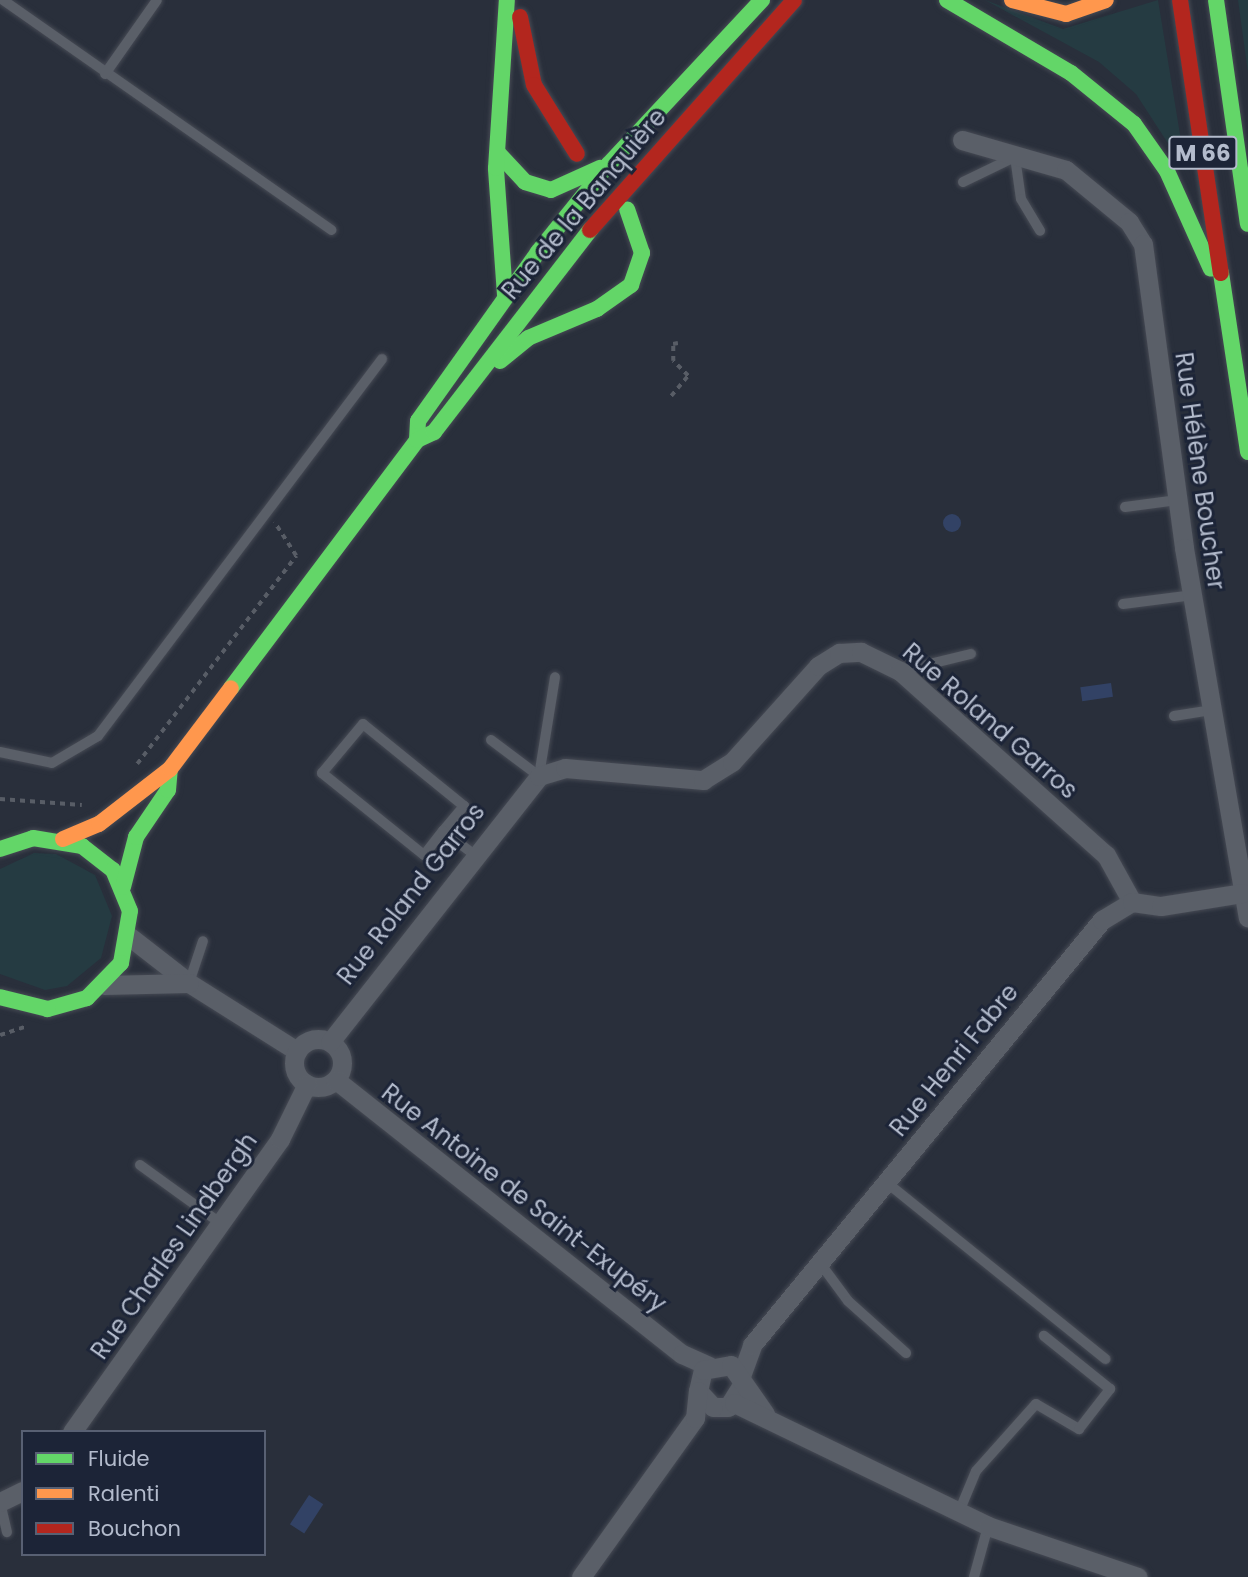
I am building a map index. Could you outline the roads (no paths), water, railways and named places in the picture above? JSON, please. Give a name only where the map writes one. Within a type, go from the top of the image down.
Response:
[{"type":"main road","points":[[505,295],[497,189],[507,0]]},
{"type":"main road","points":[[516,0],[534,85],[577,154]]},
{"type":"main road","name":"Rue de la Banquière","points":[[417,440],[418,421],[505,295],[608,165],[762,0]]},
{"type":"main road","name":"Rue de la Banquière","points":[[63,839],[99,824],[170,769],[417,440],[434,432],[610,205],[795,0]]},
{"type":"main road","name":"M 66","points":[[947,0],[1070,72],[1134,124],[1184,203],[1227,306]]},
{"type":"main road","points":[[1012,0],[1066,14],[1106,0]]},
{"type":"main road","name":"M 66","points":[[1180,0],[1248,452]]},
{"type":"main road","name":"M 66","points":[[1216,0],[1248,224]]},
{"type":"main road","points":[[499,154],[525,182]]},
{"type":"main road","points":[[497,189],[525,182],[565,188],[608,165]]},
{"type":"main road","points":[[483,368],[528,338],[625,291],[642,253],[627,209]]},
{"type":"main road","name":"Rue de la Banquière","points":[[123,887],[136,838],[168,790],[170,769]]},
{"type":"main road","points":[[0,836],[19,841],[63,839],[99,856],[123,887],[130,937],[104,985],[68,1006],[27,1007],[0,997]]},
{"type":"main road","points":[[0,849],[19,841]]},
{"type":"main road","points":[[7,1017],[27,1007]]},
{"type":"street","name":"Rue Hélène Boucher","points":[[962,140],[1066,170],[1139,234],[1193,595],[1248,917]]},
{"type":"street","name":"Rue Roland Garros","points":[[330,1042],[473,854],[539,776],[565,768],[704,780],[733,762],[818,666],[839,653],[882,659],[900,671],[1106,855],[1132,901]]},
{"type":"street","points":[[1132,901],[1161,906],[1242,893]]},
{"type":"street","name":"Rue Henri Fabre","points":[[716,1364],[752,1345],[1075,949],[1132,901]]},
{"type":"street","points":[[130,937],[189,983],[298,1051]]},
{"type":"street","points":[[104,985],[189,983]]},
{"type":"street","points":[[308,1041],[330,1042],[342,1059],[336,1080],[307,1084],[295,1066],[298,1051],[308,1041]]},
{"type":"street","name":"Rue Antoine de Saint-Exupéry","points":[[336,1080],[682,1354],[716,1364],[742,1379]]},
{"type":"street","name":"Rue Charles Lindbergh","points":[[73,1430],[297,1113],[307,1084]]},
{"type":"street","name":"Rue Henri Fabre","points":[[727,1406],[742,1379],[752,1345]]},
{"type":"street","name":"Rue Antoine de Saint-Exupéry","points":[[682,1354],[698,1388]]},
{"type":"street","points":[[581,1577],[695,1418],[698,1388],[716,1364]]},
{"type":"street","points":[[742,1379],[768,1418]]},
{"type":"street","points":[[698,1388],[727,1406],[768,1418],[988,1526],[1138,1577]]},
{"type":"street","points":[[695,1418],[727,1406]]},
{"type":"street","points":[[0,1502],[21,1492]]},
{"type":"lane","points":[[3,0],[331,230]]},
{"type":"lane","points":[[105,74],[157,0]]},
{"type":"lane","points":[[963,182],[1015,156],[1021,199],[1040,232]]},
{"type":"lane","points":[[0,752],[52,763],[93,741],[382,359]]},
{"type":"lane","points":[[1125,507],[1178,500]]},
{"type":"lane","points":[[1123,604],[1193,595]]},
{"type":"lane","points":[[900,671],[971,654]]},
{"type":"lane","points":[[491,740],[539,776],[555,677]]},
{"type":"lane","points":[[1174,716],[1213,710]]},
{"type":"lane","points":[[363,724],[464,806],[443,831],[424,855],[322,773],[363,724]]},
{"type":"lane","points":[[443,831],[473,854]]},
{"type":"lane","points":[[189,983],[203,941]]},
{"type":"lane","points":[[139,1165],[220,1223]]},
{"type":"lane","points":[[886,1182],[1105,1359]]},
{"type":"lane","points":[[820,1263],[848,1301],[906,1353]]},
{"type":"lane","points":[[959,1513],[976,1471],[1036,1404],[1079,1429],[1110,1389],[1044,1336]]},
{"type":"lane","points":[[0,1502],[8,1532]]},
{"type":"lane","points":[[974,1577],[988,1526]]},
{"type":"water","points":[[952,514],[958,517],[961,523],[958,529],[952,532],[946,529],[943,523],[946,517]]},
{"type":"water","points":[[1111,683],[1113,697],[1082,701],[1080,687]]},
{"type":"water","points":[[309,1495],[323,1504],[304,1534],[290,1524]]}]
